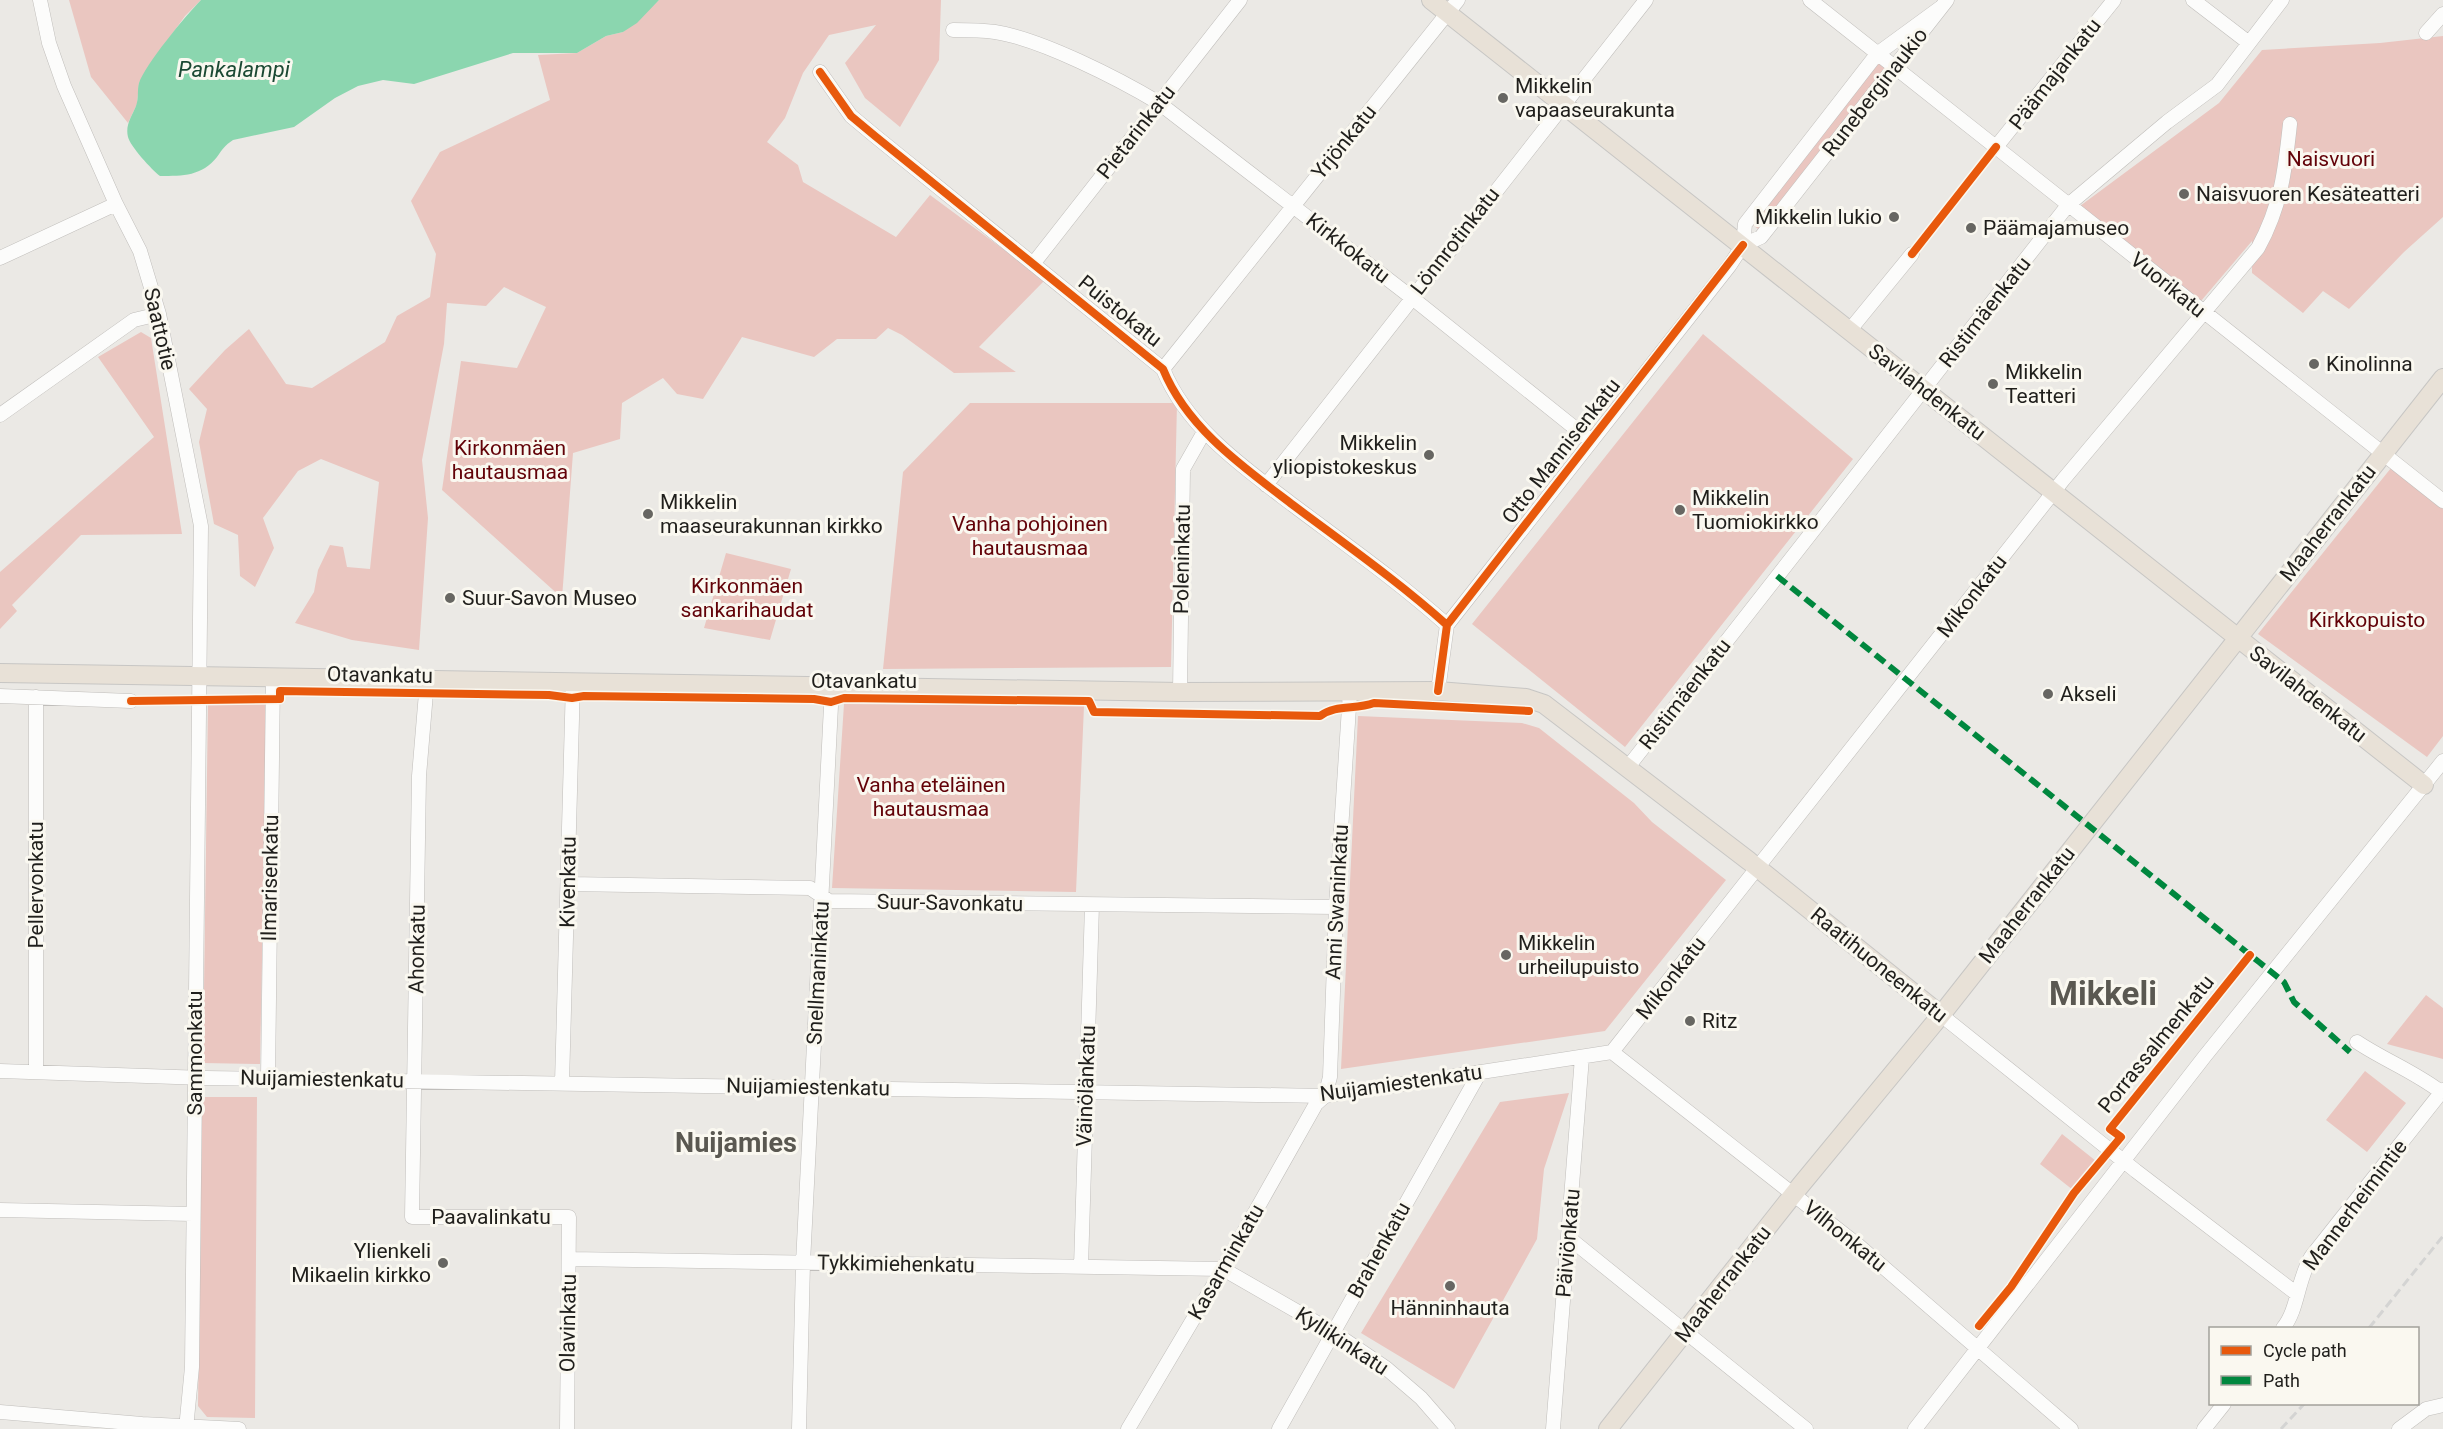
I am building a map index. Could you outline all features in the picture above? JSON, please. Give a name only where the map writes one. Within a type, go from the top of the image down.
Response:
[{"type":"main road","name":"Savilahdenkatu","points":[[1431,0],[1453,7],[1563,106],[1743,245],[2424,785]]},
{"type":"main road","name":"Maaherrankatu","points":[[1608,1429],[1794,1194],[1941,1015],[2443,378]]},
{"type":"main road","name":"Otavankatu","points":[[0,673],[573,682],[832,694],[1180,692],[1349,700],[1438,691]]},
{"type":"main road","name":"Raatihuoneenkatu","points":[[1438,691],[1526,698],[1544,704],[1758,868],[1941,1015]]},
{"type":"street","name":"Saattotie","points":[[40,0],[49,43],[64,86],[116,204],[140,251],[159,314],[201,526],[198,677]]},
{"type":"street","name":"Pietarinkatu","points":[[1033,264],[1240,0]]},
{"type":"street","name":"Lönnrotinkatu","points":[[1266,484],[1646,0]]},
{"type":"street","name":"Vuorikatu","points":[[1810,0],[2443,501]]},
{"type":"street","name":"Päämajankatu","points":[[1996,147],[2114,0]]},
{"type":"street","points":[[2193,0],[2249,43]]},
{"type":"street","name":"Ristimäenkatu","points":[[1628,767],[2068,205],[2167,122],[2217,85],[2282,0]]},
{"type":"street","name":"Runeberginaukio","points":[[1944,4],[1761,237],[1743,245],[1745,224],[1877,54],[1944,4]]},
{"type":"street","name":"Yrjönkatu","points":[[1163,369],[1292,205],[1453,7]]},
{"type":"street","points":[[2426,33],[2443,14]]},
{"type":"street","name":"Kirkkokatu","points":[[954,30],[995,32],[1021,38],[1132,87],[1160,103],[1411,297],[1591,441]]},
{"type":"street","name":"Puistokatu","points":[[820,72],[851,116],[1163,369],[1169,383],[1204,432],[1266,484],[1448,625]]},
{"type":"street","name":"Mikonkatu","points":[[1612,1052],[2054,493],[2202,312],[2258,248],[2274,219],[2286,165],[2290,124]]},
{"type":"street","points":[[0,258],[116,204]]},
{"type":"street","name":"Otto Mannisenkatu","points":[[1438,691],[1448,625],[1743,245]]},
{"type":"street","points":[[1849,331],[1912,254]]},
{"type":"street","points":[[0,415],[134,320],[159,314]]},
{"type":"street","name":"Poleninkatu","points":[[1180,692],[1183,469],[1204,432]]},
{"type":"street","name":"Sammonkatu","points":[[186,1428],[192,1367],[198,677]]},
{"type":"street","name":"Ilmarisenkatu","points":[[268,1078],[273,678]]},
{"type":"street","name":"Ahonkatu","points":[[412,1217],[419,776],[427,681]]},
{"type":"street","name":"Kivenkatu","points":[[562,1083],[573,682]]},
{"type":"street","name":"Snellmaninkatu","points":[[800,1427],[803,1263],[832,694]]},
{"type":"street","points":[[0,696],[131,701]]},
{"type":"street","name":"Pellervonkatu","points":[[36,697],[36,1072]]},
{"type":"street","name":"Anni Swaninkatu","points":[[1325,1096],[1330,1077],[1336,907],[1349,700]]},
{"type":"street","points":[[1915,1429],[2123,1161],[2443,761]]},
{"type":"street","name":"Suur-Savonkatu","points":[[568,884],[810,888],[829,901],[1336,907]]},
{"type":"street","name":"Väinölänkatu","points":[[1081,1267],[1092,905]]},
{"type":"street","name":"Raatihuoneenkatu","points":[[1941,1015],[2123,1161],[2296,1294]]},
{"type":"street","points":[[2357,1042],[2379,1057],[2418,1075],[2442,1091]]},
{"type":"street","name":"Nuijamiestenkatu","points":[[0,1071],[195,1077],[1325,1096],[1612,1052]]},
{"type":"street","name":"Vilhonkatu","points":[[1612,1052],[1794,1194],[2071,1429]]},
{"type":"street","name":"Päiviönkatu","points":[[1553,1429],[1582,1057]]},
{"type":"street","name":"Brahenkatu","points":[[1279,1429],[1480,1072]]},
{"type":"street","name":"Mannerheimintie","points":[[2284,1327],[2292,1315],[2302,1274],[2311,1257],[2442,1091]]},
{"type":"street","name":"Kasarminkatu","points":[[1128,1429],[1223,1269],[1316,1104],[1325,1096]]},
{"type":"street","points":[[0,1210],[193,1214]]},
{"type":"street","name":"Paavalinkatu","points":[[412,1217],[569,1217]]},
{"type":"street","name":"Olavinkatu","points":[[567,1429],[569,1217]]},
{"type":"street","points":[[1569,1238],[1806,1429]]},
{"type":"street","name":"Tykkimiehenkatu","points":[[569,1259],[1223,1269]]},
{"type":"street","name":"Kyllikinkatu","points":[[1223,1269],[1333,1332],[1421,1398],[1448,1429]]},
{"type":"street","points":[[2205,1429],[2223,1405]]},
{"type":"street","points":[[2399,1429],[2426,1409],[2443,1405]]},
{"type":"street","points":[[0,1413],[186,1428],[239,1429]]},
{"type":"green space","points":[[69,0],[201,0],[185,16],[147,69],[139,83],[137,104],[128,123],[91,77]]},
{"type":"green space","name":"Kirkonmäen hautausmaa","points":[[659,0],[941,0],[939,60],[900,127],[865,98],[845,63],[876,25],[829,35],[803,73],[785,118],[767,142],[798,165],[803,182],[896,237],[930,195],[1045,280],[979,347],[1016,372],[954,373],[902,335],[888,328],[876,339],[837,339],[814,357],[742,337],[703,399],[677,394],[663,378],[622,403],[620,439],[573,453],[562,598],[442,490],[461,361],[517,368],[546,307],[504,287],[486,306],[447,303],[444,344],[422,460],[428,518],[419,650],[352,640],[295,623],[314,592],[318,570],[330,545],[343,547],[347,567],[370,569],[379,482],[321,459],[298,471],[263,518],[274,548],[255,587],[240,576],[238,535],[214,524],[199,442],[207,409],[189,389],[225,350],[249,329],[286,384],[312,388],[385,342],[397,316],[430,297],[436,254],[411,201],[440,152],[550,100],[538,55],[577,53],[606,36],[623,32]]},
{"type":"green space","name":"Naisvuori","points":[[2443,36],[2443,217],[2404,252],[2349,309],[2323,291],[2303,313],[2252,273],[2252,241],[2201,301],[2080,206],[2219,103],[2262,50],[2380,43]]},
{"type":"green space","points":[[1878,57],[1891,67],[1762,232],[1749,222]]},
{"type":"green space","points":[[141,332],[151,338],[182,534],[81,535],[12,605],[17,611],[0,629],[0,572],[154,437],[98,357]]},
{"type":"green space","points":[[1703,334],[1853,459],[1625,747],[1472,624]]},
{"type":"green space","name":"Vanha pohjoinen hautausmaa","points":[[970,403],[1177,403],[1171,667],[883,669],[903,472]]},
{"type":"green space","name":"Kirkkopuisto","points":[[2391,468],[2443,509],[2443,736],[2427,757],[2258,634]]},
{"type":"green space","name":"Kirkonmäen sankarihaudat","points":[[726,553],[791,569],[770,640],[704,628]]},
{"type":"green space","points":[[267,702],[260,1064],[203,1063],[208,703]]},
{"type":"green space","name":"Vanha eteläinen hautausmaa","points":[[844,704],[1084,706],[1076,892],[832,888]]},
{"type":"green space","name":"Mikkelin urheilupuisto","points":[[1358,716],[1522,723],[1539,728],[1726,880],[1605,1031],[1341,1069]]},
{"type":"green space","points":[[2426,995],[2443,1008],[2443,1059],[2387,1044]]},
{"type":"green space","points":[[2365,1071],[2406,1103],[2367,1152],[2326,1120]]},
{"type":"green space","name":"Hänninhauta","points":[[1569,1093],[1544,1169],[1537,1239],[1454,1389],[1361,1333],[1500,1102]]},
{"type":"green space","points":[[202,1097],[257,1097],[255,1418],[207,1417],[198,1406]]},
{"type":"green space","points":[[2062,1134],[2096,1161],[2073,1190],[2040,1164]]},
{"type":"water","name":"Pankalampi","points":[[201,0],[659,0],[637,23],[623,32],[606,36],[577,53],[513,53],[414,84],[383,80],[358,86],[335,98],[294,127],[233,140],[205,168],[192,174],[160,176],[133,146],[127,133],[128,125],[137,103],[138,86],[143,75],[167,40]]},
{"type":"railway","points":[[2370,1327],[2443,1236]]},
{"type":"railway","points":[[2281,1429],[2303,1405]]},
{"type":"marked path","points":[[1777,576],[2284,982],[2294,1002],[2350,1052]]},
{"type":"cycle path","points":[[820,72],[851,116],[1163,369],[1186,410],[1201,428],[1236,461],[1391,578],[1447,625]]},
{"type":"cycle path","points":[[1912,254],[1996,147]]},
{"type":"cycle path","points":[[1438,691],[1447,625],[1743,245]]},
{"type":"cycle path","points":[[131,701],[280,699],[280,691],[549,695],[572,698],[584,696],[814,699],[831,702],[844,698],[1089,701],[1094,712],[1320,716],[1339,708],[1374,703],[1529,711]]},
{"type":"cycle path","name":"Porrassalmenkatu","points":[[1979,1326],[2011,1287],[2074,1193],[2121,1137],[2110,1129],[2250,955]]},
{"type":"place","name":"Mikkelin vapaaseurakunta","points":[[1503,98]]},
{"type":"place","name":"Naisvuoren Kesäteatteri","points":[[2184,194]]},
{"type":"place","name":"Mikkelin lukio","points":[[1894,217]]},
{"type":"place","name":"Päämajamuseo","points":[[1971,228]]},
{"type":"place","name":"Kinolinna","points":[[2314,364]]},
{"type":"place","name":"Mikkelin Teatteri","points":[[1993,384]]},
{"type":"place","name":"Mikkelin yliopistokeskus","points":[[1429,455]]},
{"type":"place","name":"Mikkelin Tuomiokirkko","points":[[1680,510]]},
{"type":"place","name":"Mikkelin maaseurakunnan kirkko","points":[[648,514]]},
{"type":"place","name":"Suur-Savon Museo","points":[[450,598]]},
{"type":"place","name":"Akseli","points":[[2048,694]]},
{"type":"place","name":"Mikkelin urheilupuisto","points":[[1506,955]]},
{"type":"place","name":"Ritz","points":[[1690,1021]]},
{"type":"place","name":"Ylienkeli Mikaelin kirkko","points":[[443,1263]]},
{"type":"place","name":"Hänninhauta","points":[[1450,1286]]},
{"type":"district","name":"Mikkeli","points":[[2103,993]]},
{"type":"district","name":"Nuijamies","points":[[736,1143]]}]
